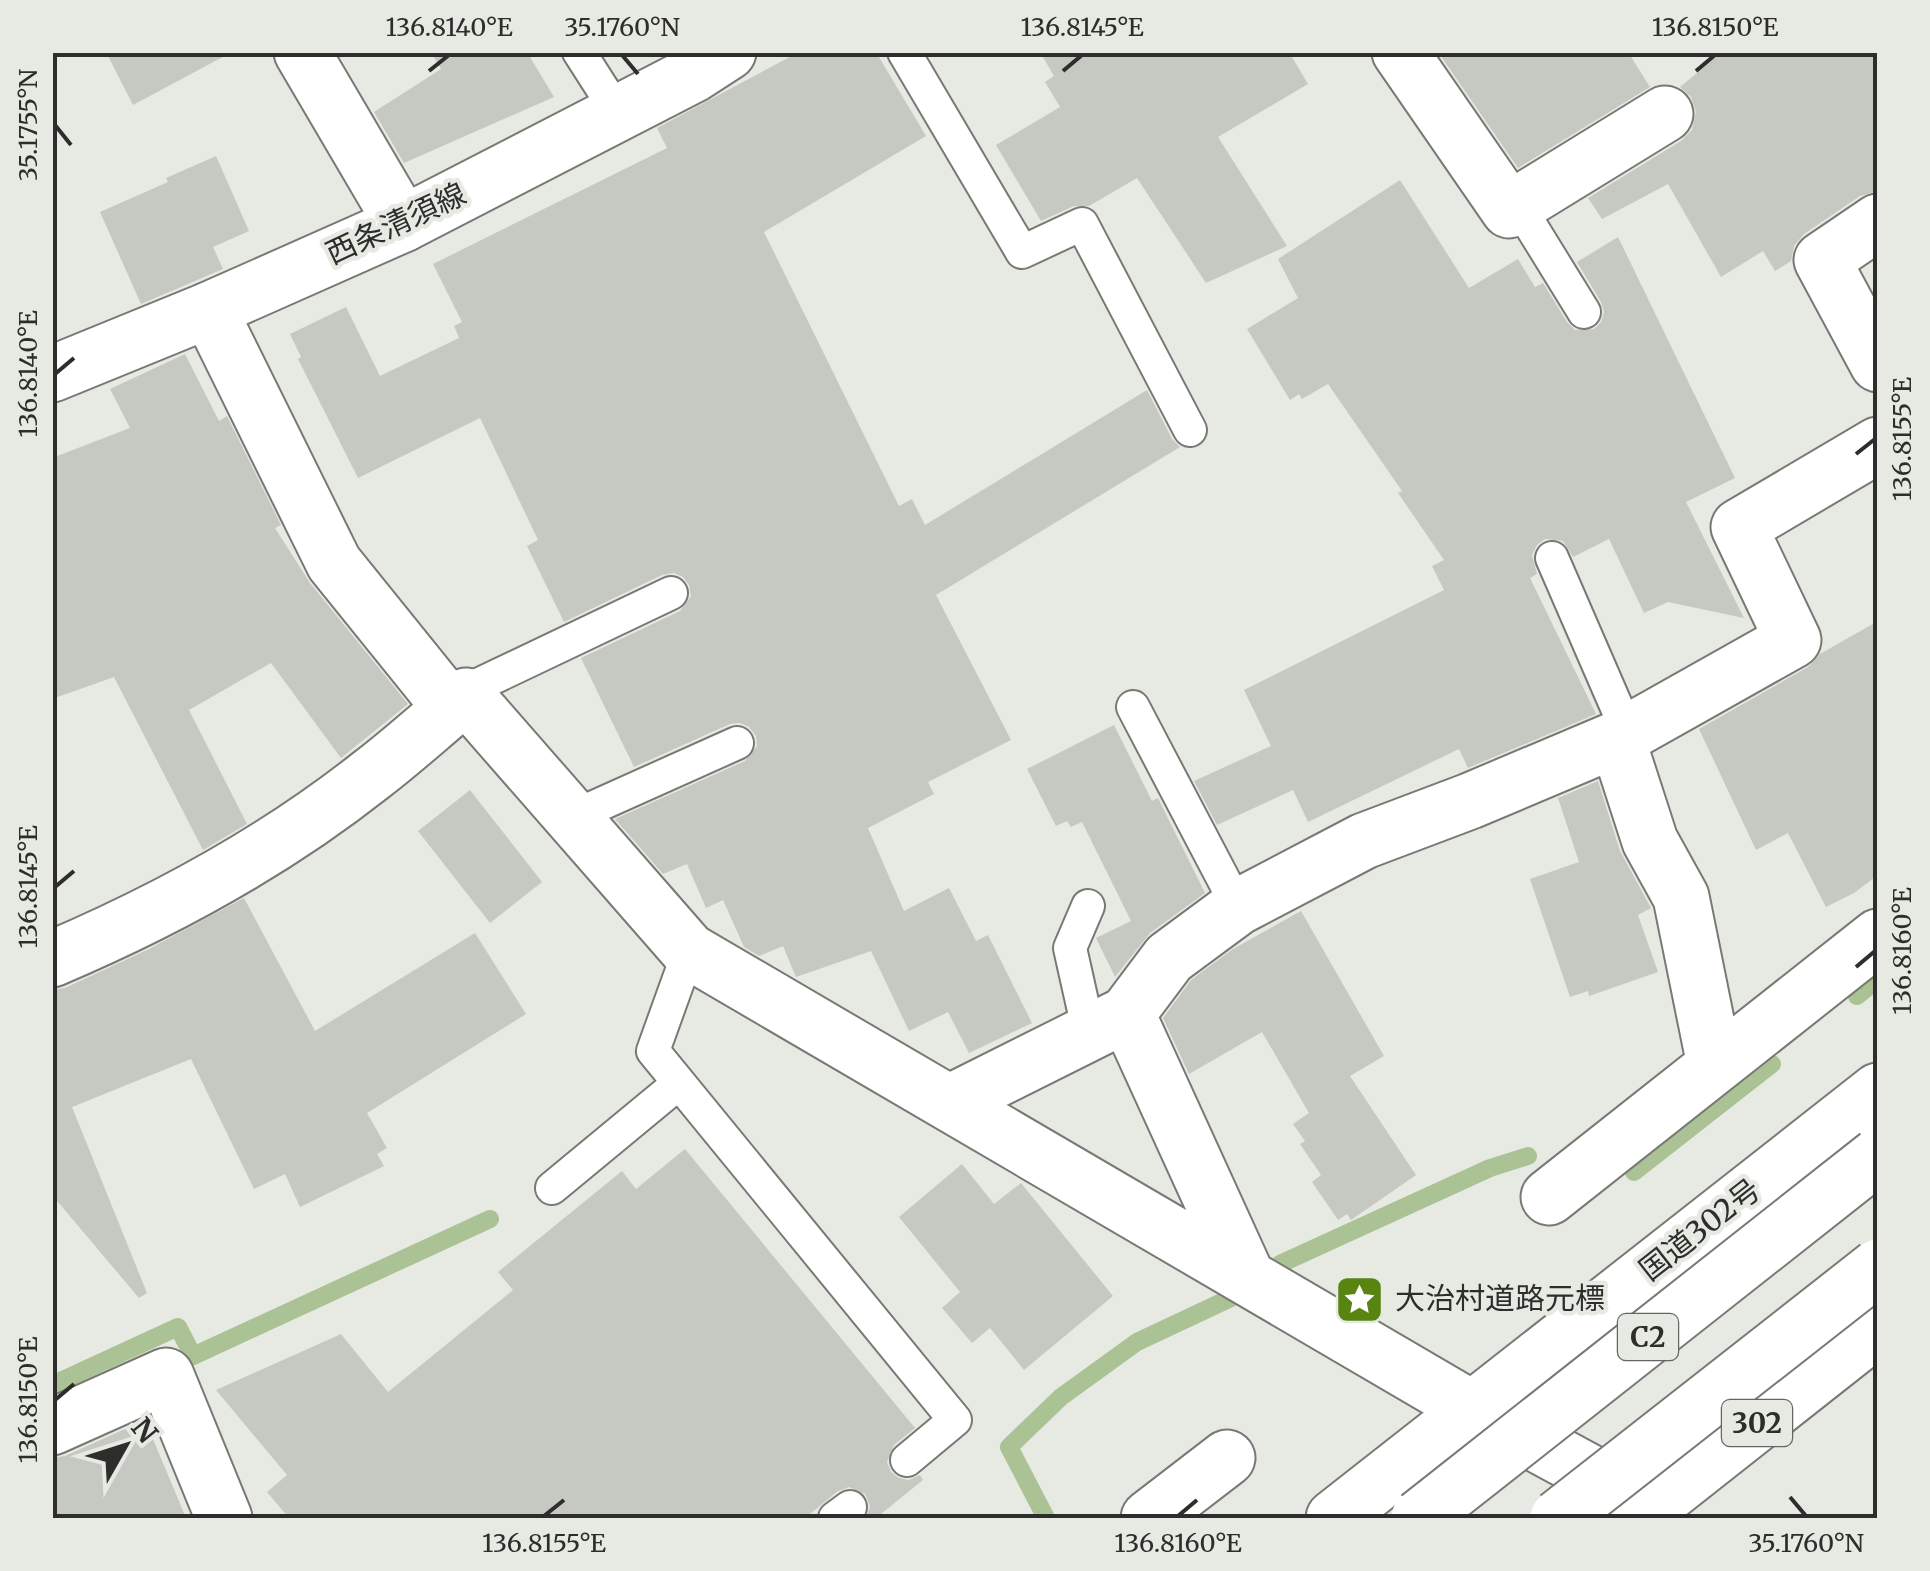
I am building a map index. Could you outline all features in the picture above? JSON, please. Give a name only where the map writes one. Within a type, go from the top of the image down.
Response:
[{"type":"main road","points":[[302,52],[403,224]]},
{"type":"main road","name":"西条清須線","points":[[52,374],[403,224],[728,52]]},
{"type":"main road","points":[[1400,52],[1509,210],[1665,114]]},
{"type":"main road","points":[[1878,222],[1822,260],[1878,364]]},
{"type":"main road","points":[[209,310],[334,563],[458,702],[572,817],[689,950],[1655,1514]]},
{"type":"main road","points":[[949,1103],[1108,1023],[1169,958],[1238,908],[1364,841],[1623,736],[1793,640],[1739,527],[1878,445]]},
{"type":"main road","points":[[52,959],[111,934],[232,870],[370,776],[458,702]]},
{"type":"main road","points":[[1623,736],[1650,840],[1682,897],[1715,1065]]},
{"type":"main road","points":[[1549,1197],[1878,937]]},
{"type":"main road","points":[[1108,1023],[1247,1277]]},
{"type":"main road","name":"国道302号","points":[[1334,1518],[1878,1090]]},
{"type":"main road","name":"C2","points":[[1419,1518],[1878,1156]]},
{"type":"main road","points":[[1558,1518],[1878,1267]]},
{"type":"main road","name":"302","points":[[1655,1514],[1878,1328]]},
{"type":"main road","points":[[52,1427],[166,1376],[224,1518]]},
{"type":"main road","points":[[1150,1518],[1226,1458]]},
{"type":"lane","points":[[578,52],[618,113]]},
{"type":"lane","points":[[904,52],[1022,252],[1082,224],[1190,430]]},
{"type":"lane","points":[[1518,204],[1584,312]]},
{"type":"lane","points":[[1552,558],[1623,736]]},
{"type":"lane","points":[[458,702],[480,684],[671,593]]},
{"type":"lane","points":[[1133,707],[1238,908]]},
{"type":"lane","points":[[572,817],[737,742]]},
{"type":"lane","points":[[1088,906],[1070,948],[1108,1023]]},
{"type":"lane","points":[[689,950],[653,1051],[955,1420],[907,1460]]},
{"type":"lane","points":[[552,1188],[679,1083]]},
{"type":"building","points":[[106,52],[232,52],[133,105]]},
{"type":"building","points":[[431,52],[527,52],[554,97],[404,163],[374,112],[441,69]]},
{"type":"building","points":[[799,52],[876,52],[926,136],[764,232],[899,506],[912,499],[925,525],[1147,390],[1180,447],[936,595],[1011,740],[928,782],[934,794],[868,828],[904,911],[949,888],[976,941],[988,935],[1032,1023],[969,1053],[948,1012],[909,1031],[871,951],[796,977],[783,946],[759,956],[744,947],[723,900],[706,908],[687,864],[663,874],[615,819],[745,761],[757,746],[749,727],[730,724],[634,767],[581,658],[680,611],[691,596],[683,577],[674,573],[662,575],[564,622],[527,546],[538,540],[480,418],[358,478],[298,359],[301,357],[290,334],[346,307],[380,376],[459,338],[454,326],[462,322],[433,264],[667,148],[657,128]]},
{"type":"building","points":[[1040,52],[1289,52],[1308,84],[1218,137],[1287,246],[1206,283],[1137,178],[1089,206],[1074,206],[1041,221],[996,145],[1060,107],[1045,82],[1054,76]]},
{"type":"building","points":[[1438,52],[1628,52],[1650,87],[1518,168]]},
{"type":"building","points":[[1722,52],[1878,52],[1878,191],[1860,196],[1804,234],[1794,246],[1791,261],[1775,271],[1763,251],[1721,277],[1668,184],[1602,219],[1588,198],[1681,141],[1692,130],[1696,112],[1691,97],[1680,87]]},
{"type":"building","points":[[216,156],[249,231],[213,247],[223,269],[141,304],[100,212]]},
{"type":"building","points":[[1400,180],[1469,288],[1518,259],[1535,287],[1543,283],[1575,330],[1594,329],[1604,312],[1577,262],[1618,237],[1735,478],[1686,502],[1744,618],[1668,602],[1644,613],[1609,539],[1573,557],[1563,541],[1545,539],[1532,555],[1537,574],[1530,578],[1596,714],[1468,768],[1459,749],[1308,822],[1293,790],[1217,825],[1194,781],[1271,746],[1244,690],[1444,590],[1432,566],[1444,560],[1328,384],[1302,399],[1299,394],[1290,400],[1247,329],[1298,298],[1278,259]]},
{"type":"building","points":[[185,354],[219,421],[227,416],[281,525],[275,528],[310,583],[408,704],[341,758],[271,663],[189,710],[247,824],[203,850],[114,677],[52,699],[52,458],[130,428],[110,389]]},
{"type":"building","points":[[1878,621],[1878,875],[1826,907],[1788,833],[1756,850],[1699,729],[1808,667],[1820,654]]},
{"type":"building","points":[[1114,725],[1152,801],[1158,798],[1205,893],[1150,933],[1115,977],[1096,938],[1131,921],[1082,822],[1071,827],[1067,821],[1056,826],[1027,769]]},
{"type":"building","points":[[1598,781],[1620,851],[1651,908],[1638,915],[1658,972],[1589,996],[1588,991],[1570,997],[1530,879],[1579,862],[1558,798]]},
{"type":"building","points":[[470,790],[542,882],[490,923],[418,831]]},
{"type":"building","points":[[244,898],[315,1031],[475,933],[526,1014],[367,1113],[387,1148],[377,1154],[384,1166],[300,1207],[285,1174],[254,1189],[191,1059],[72,1107],[147,1293],[139,1298],[52,1195],[52,990],[65,988],[149,949]]},
{"type":"building","points":[[1301,911],[1384,1056],[1350,1076],[1416,1175],[1351,1220],[1347,1214],[1338,1220],[1312,1182],[1321,1175],[1300,1144],[1305,1141],[1293,1124],[1309,1113],[1262,1032],[1189,1074],[1163,1018],[1191,980],[1233,949]]},
{"type":"building","points":[[685,1149],[915,1428],[894,1445],[887,1462],[899,1478],[909,1480],[920,1475],[923,1480],[876,1518],[866,1518],[870,1506],[865,1494],[849,1487],[838,1491],[805,1518],[289,1518],[267,1492],[287,1475],[216,1390],[341,1334],[388,1392],[513,1290],[498,1272],[622,1171],[636,1189]]},
{"type":"building","points":[[962,1164],[994,1204],[1021,1183],[1113,1296],[1024,1370],[990,1328],[972,1343],[942,1308],[960,1292],[899,1217]]},
{"type":"building","points":[[145,1420],[186,1518],[52,1518],[52,1458],[65,1456]]},
{"type":"waterway","points":[[1857,996],[1878,979]]},
{"type":"waterway","points":[[1634,1172],[1772,1064]]},
{"type":"waterway","points":[[1280,1264],[1490,1168],[1528,1156]]},
{"type":"waterway","points":[[52,1385],[178,1327],[193,1356],[490,1219]]},
{"type":"waterway","points":[[1046,1518],[1009,1447],[1061,1397],[1137,1342],[1235,1296]]},
{"type":"place","name":"大治村道路元標","points":[[1360,1299]]}]
